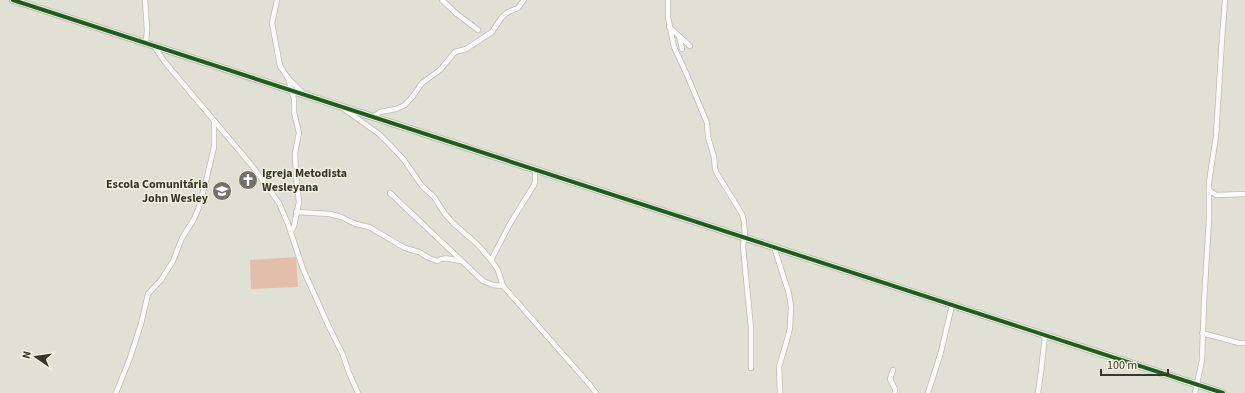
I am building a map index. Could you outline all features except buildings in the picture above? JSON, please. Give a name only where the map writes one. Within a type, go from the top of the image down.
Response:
[{"type":"street","points":[[13,0],[1223,393]]},
{"type":"street","points":[[145,0],[147,30],[146,43]]},
{"type":"street","points":[[277,0],[272,23],[280,66],[302,94]]},
{"type":"street","points":[[442,0],[478,30]]},
{"type":"street","points":[[374,117],[380,112],[396,109],[405,104],[422,83],[440,70],[455,52],[466,49],[492,32],[504,14],[518,8],[524,0]]},
{"type":"street","points":[[668,0],[668,17],[674,47],[706,123],[716,172],[742,214],[744,222],[745,238],[743,252],[751,328],[751,368]]},
{"type":"street","points":[[1195,393],[1198,385],[1202,360],[1202,333],[1209,219],[1209,182],[1216,136],[1225,0]]},
{"type":"street","points":[[670,27],[690,46]]},
{"type":"street","points":[[679,36],[682,49]]},
{"type":"street","points":[[154,46],[164,61],[253,167],[279,203],[291,232],[303,269],[343,355],[358,393]]},
{"type":"street","points":[[288,78],[299,133],[296,153],[296,176],[299,202],[294,226],[291,232]]},
{"type":"street","points":[[293,97],[302,94]]},
{"type":"street","points":[[341,107],[379,134],[392,146],[422,186],[434,197],[445,214],[478,245],[491,260],[498,270],[502,286],[596,393]]},
{"type":"street","points":[[116,393],[139,331],[148,294],[161,280],[173,261],[182,238],[199,208],[214,147],[214,121]]},
{"type":"street","points":[[491,260],[511,222],[534,185],[535,170]]},
{"type":"street","points":[[1209,190],[1216,195],[1245,194]]},
{"type":"street","points":[[390,193],[473,272],[488,284],[502,286]]},
{"type":"street","points":[[296,212],[330,214],[341,217],[356,224],[369,227],[405,248],[419,252],[432,260],[437,261],[448,258],[461,261]]},
{"type":"street","points":[[774,247],[789,294],[791,307],[788,340],[779,367],[778,375],[780,393]]},
{"type":"street","points":[[928,393],[941,352],[952,305]]},
{"type":"street","points":[[1202,333],[1238,343],[1245,343]]},
{"type":"street","points":[[1038,393],[1045,335]]},
{"type":"street","points":[[894,370],[890,379],[895,389],[895,393]]},
{"type":"shaded area","points":[[296,257],[298,287],[251,289],[250,260]]},
{"type":"cycle path","points":[[13,0],[1223,393]]},
{"type":"place","name":"Igreja Metodista Wesleyana","points":[[248,180]]},
{"type":"place","name":"Escola Comunitária John Wesley","points":[[222,191]]}]
